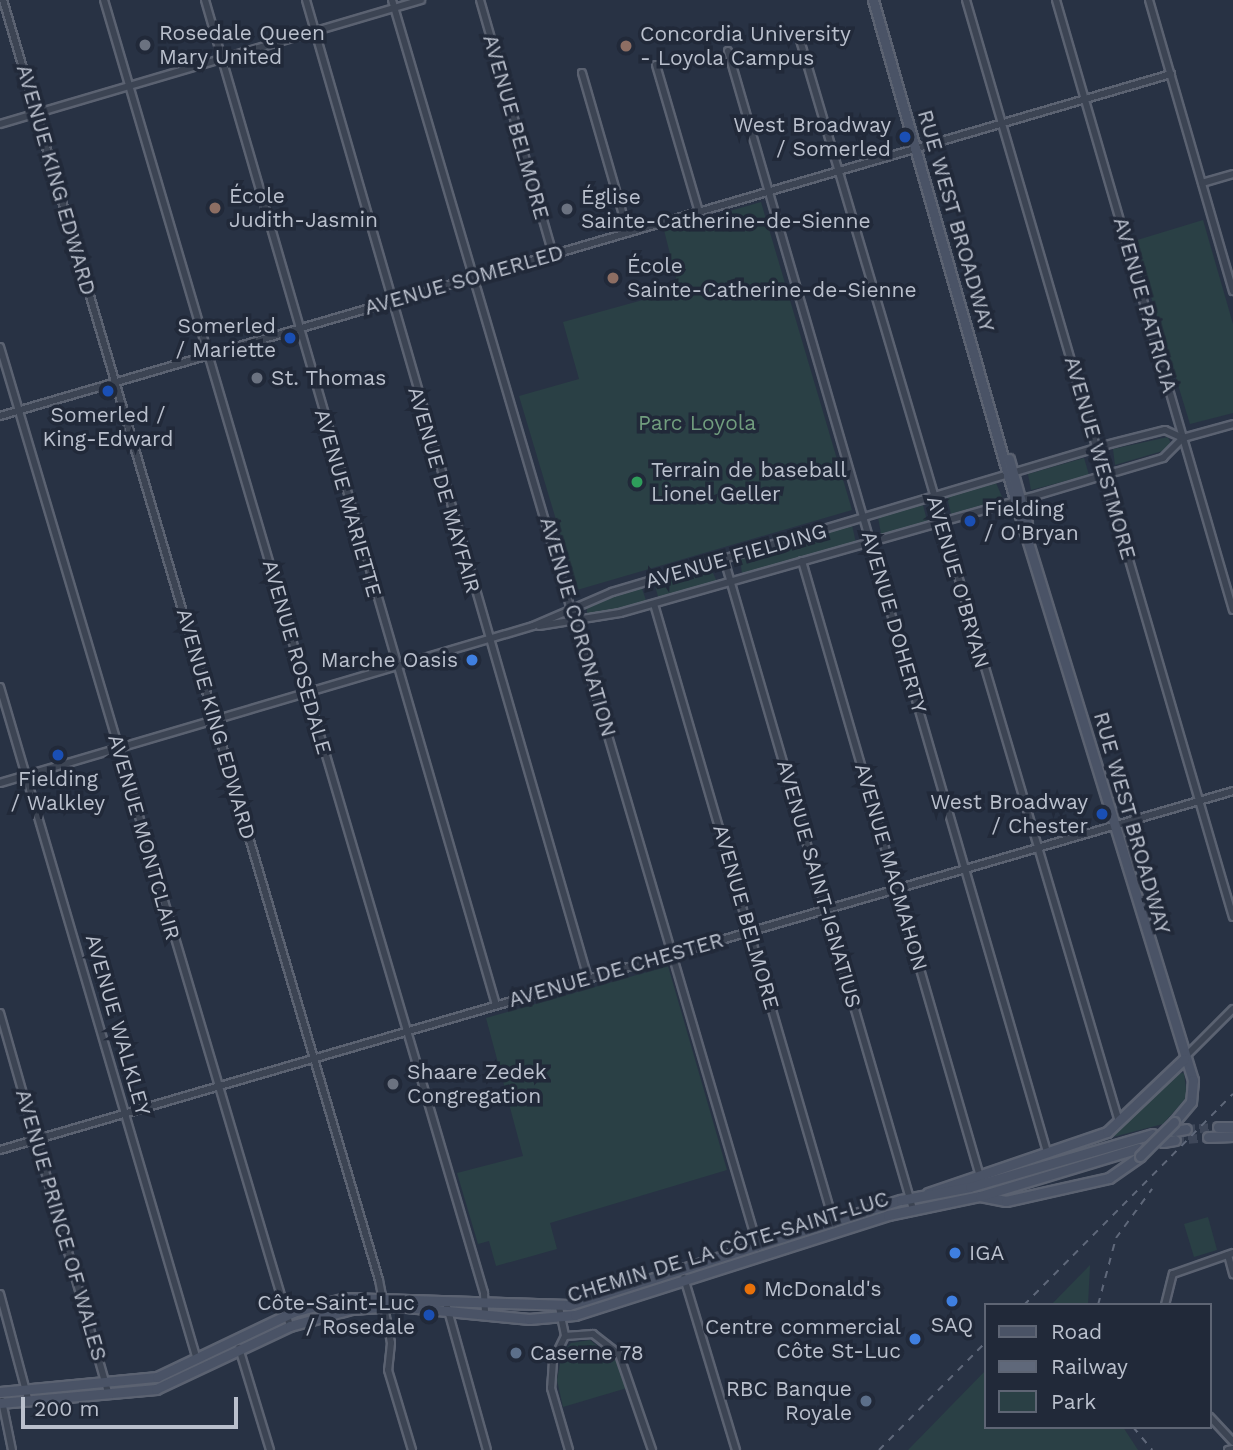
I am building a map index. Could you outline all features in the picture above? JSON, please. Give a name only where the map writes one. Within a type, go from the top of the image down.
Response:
[{"type":"main road","name":"RUE WEST BROADWAY","points":[[873,0],[1194,1094],[1174,1131]]},
{"type":"main road","points":[[1119,1122],[1184,1059]]},
{"type":"main road","name":"CHEMIN DE LA CÔTE-SAINT-LUC","points":[[927,1194],[979,1173],[1047,1152],[1119,1122]]},
{"type":"main road","points":[[1218,1127],[1233,1127]]},
{"type":"main road","points":[[1163,1142],[1174,1131],[1186,1129]]},
{"type":"main road","name":"CHEMIN DE LA CÔTE-SAINT-LUC","points":[[980,1196],[1006,1201],[1109,1178],[1140,1152],[1174,1131]]},
{"type":"main road","name":"CHEMIN DE LA CÔTE-SAINT-LUC","points":[[1,1392],[107,1386],[198,1362],[285,1316],[337,1299],[381,1295],[559,1307],[909,1197],[1152,1134]]},
{"type":"main road","points":[[1208,1137],[1233,1136]]},
{"type":"main road","name":"CHEMIN DE LA CÔTE-SAINT-LUC","points":[[1,1403],[109,1397],[203,1372],[290,1326],[382,1306],[485,1315],[562,1317],[913,1209],[980,1196],[1140,1152]]},
{"type":"main road","name":"AVENUE WALKLEY","points":[[198,1362],[203,1372]]},
{"type":"street","name":"AVENUE KING EDWARD","points":[[3,0],[315,1058],[381,1295],[391,1346],[388,1370],[412,1450]]},
{"type":"street","name":"AVENUE ROSEDALE","points":[[104,0],[407,1031],[485,1304],[485,1315]]},
{"type":"street","name":"AVENUE MARIETTE","points":[[205,0],[395,667],[496,1005]]},
{"type":"street","name":"AVENUE DE MAYFAIR","points":[[306,0],[487,640],[588,978]]},
{"type":"street","name":"AVENUE CORONATION","points":[[392,0],[477,276],[761,1256]]},
{"type":"street","points":[[0,124],[421,0]]},
{"type":"street","name":"AVENUE BELMORE","points":[[480,0],[553,254]]},
{"type":"street","name":"AVENUE WESTMORE","points":[[966,0],[1233,917]]},
{"type":"street","name":"AVENUE PATRICIA","points":[[1056,0],[1233,610]]},
{"type":"street","points":[[1149,0],[1233,291]]},
{"type":"street","name":"AVENUE O'BRYAN","points":[[800,40],[1036,849],[1119,1122]]},
{"type":"street","name":"AVENUE DOHERTY","points":[[728,51],[1047,1152]]},
{"type":"street","points":[[656,65],[699,212]]},
{"type":"street","points":[[582,73],[628,232]]},
{"type":"street","name":"AVENUE SOMERLED","points":[[0,416],[1171,74]]},
{"type":"street","points":[[1202,183],[1233,174]]},
{"type":"street","name":"AVENUE MONTCLAIR","points":[[0,347],[290,1326]]},
{"type":"street","name":"AVENUE FIELDING","points":[[533,626],[577,622],[654,604],[1105,475],[1168,456],[1183,438],[1233,424]]},
{"type":"street","name":"AVENUE FIELDING","points":[[0,783],[533,626],[572,608],[724,559],[1097,448],[1165,430],[1183,438]]},
{"type":"street","name":"AVENUE SAINT-IGNATIUS","points":[[724,559],[913,1209]]},
{"type":"street","name":"AVENUE MACMAHON","points":[[802,561],[979,1173]]},
{"type":"street","name":"AVENUE BELMORE","points":[[654,604],[836,1232]]},
{"type":"street","name":"AVENUE WALKLEY","points":[[0,687],[198,1362]]},
{"type":"street","name":"AVENUE DE CHESTER","points":[[0,1150],[1233,791]]},
{"type":"street","points":[[1184,1059],[1233,1009]]},
{"type":"street","name":"AVENUE PRINCE OF WALES","points":[[0,1013],[109,1397]]},
{"type":"street","points":[[1166,1303],[1173,1274],[1230,1254],[1233,1274]]},
{"type":"street","points":[[681,1269],[736,1450]]},
{"type":"street","points":[[0,1294],[29,1402]]},
{"type":"street","points":[[447,1300],[448,1312],[487,1450]]},
{"type":"street","points":[[559,1307],[565,1336],[550,1378],[569,1450]]},
{"type":"street","points":[[565,1336],[593,1334],[620,1354],[652,1450]]},
{"type":"street","points":[[236,1342],[270,1450]]},
{"type":"street","points":[[1,1392],[12,1450]]},
{"type":"street","points":[[1212,1419],[1233,1441]]},
{"type":"street","points":[[1227,1450],[1233,1449]]},
{"type":"green space","name":"Parc Loyola","points":[[761,202],[852,510],[577,590],[519,396],[579,379],[563,322],[679,290],[664,230]]},
{"type":"green space","points":[[1203,220],[1233,324],[1233,413],[1190,424],[1134,241]]},
{"type":"green space","points":[[1168,437],[1172,446],[1166,450],[1115,465],[1113,449]]},
{"type":"green space","points":[[1084,458],[1089,475],[1031,490],[1028,474]]},
{"type":"green space","points":[[996,483],[1003,499],[951,514],[947,497]]},
{"type":"green space","points":[[923,505],[927,521],[881,534],[878,517]]},
{"type":"green space","points":[[852,525],[856,543],[742,574],[740,557]]},
{"type":"green space","points":[[710,566],[717,582],[659,600],[654,582]]},
{"type":"green space","points":[[641,586],[647,603],[587,616],[587,605]]},
{"type":"green space","points":[[668,966],[727,1170],[550,1223],[557,1249],[496,1266],[489,1241],[478,1244],[457,1173],[523,1156],[486,1018]]},
{"type":"green space","points":[[1184,1073],[1187,1097],[1163,1124],[1113,1137],[1174,1074]]},
{"type":"green space","points":[[1208,1217],[1217,1250],[1194,1257],[1184,1224]]},
{"type":"green space","points":[[1090,1265],[1088,1303],[1053,1303]]},
{"type":"green space","points":[[590,1340],[616,1361],[627,1388],[563,1407],[557,1380],[562,1353],[571,1343]]},
{"type":"green space","points":[[984,1372],[984,1429],[1124,1429],[1138,1450],[908,1450]]},
{"type":"tunnel","points":[[1186,1129],[1218,1127]]},
{"type":"tunnel","points":[[1175,1140],[1208,1137]]},
{"type":"railway","points":[[1026,1303],[1233,1094]]},
{"type":"railway","points":[[1099,1303],[1116,1238],[1152,1189]]},
{"type":"railway","points":[[879,1450],[984,1344]]},
{"type":"railway","points":[[1135,1429],[1152,1450]]},
{"type":"place","name":"Rosedale Queen Mary United","points":[[145,45]]},
{"type":"place","name":"Concordia University - Loyola Campus","points":[[626,46]]},
{"type":"place","name":"West Broadway / Somerled","points":[[905,137]]},
{"type":"place","name":"École Judith-Jasmin","points":[[215,208]]},
{"type":"place","name":"Église Sainte-Catherine-de-Sienne","points":[[567,209]]},
{"type":"place","name":"École Sainte-Catherine-de-Sienne","points":[[613,278]]},
{"type":"place","name":"Somerled / Mariette","points":[[290,338]]},
{"type":"place","name":"St. Thomas","points":[[257,378]]},
{"type":"place","name":"Somerled / King-Edward","points":[[108,391]]},
{"type":"place","name":"Terrain de baseball Lionel Geller","points":[[637,482]]},
{"type":"place","name":"Fielding / O'Bryan","points":[[970,521]]},
{"type":"place","name":"Marche Oasis","points":[[472,660]]},
{"type":"place","name":"Fielding / Walkley","points":[[58,755]]},
{"type":"place","name":"West Broadway / Chester","points":[[1102,814]]},
{"type":"place","name":"Shaare Zedek Congregation","points":[[393,1084]]},
{"type":"place","name":"IGA","points":[[955,1253]]},
{"type":"place","name":"McDonald's","points":[[750,1289]]},
{"type":"place","name":"SAQ","points":[[952,1301]]},
{"type":"place","name":"Côte-Saint-Luc / Rosedale","points":[[429,1315]]},
{"type":"place","name":"Centre commercial Côte St-Luc","points":[[915,1339]]},
{"type":"place","name":"Caserne 78","points":[[516,1353]]},
{"type":"place","name":"RBC Banque Royale","points":[[866,1401]]}]
